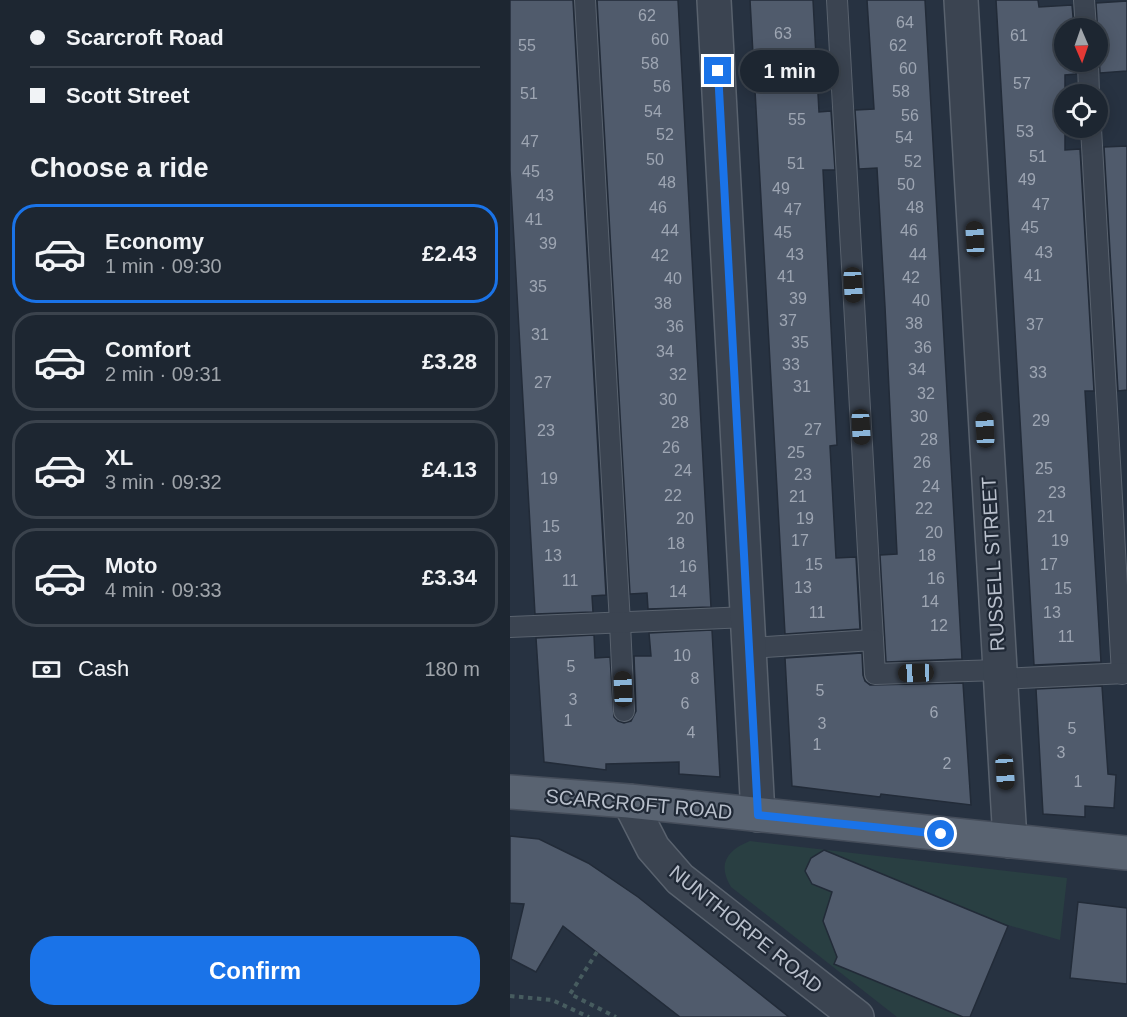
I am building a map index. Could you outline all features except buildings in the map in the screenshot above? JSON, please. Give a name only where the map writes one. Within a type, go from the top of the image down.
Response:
[{"type":"main road","name":"SCARCROFT ROAD","points":[[510,792],[629,801],[1127,853]]},
{"type":"street","points":[[714,0],[758,815]]},
{"type":"street","name":"RUSSELL STREET","points":[[961,0],[1010,841]]},
{"type":"street","name":"NUNTHORPE ROAD","points":[[629,801],[653,848],[680,879],[857,1017]]},
{"type":"lane","points":[[585,0],[621,623],[624,711]]},
{"type":"lane","points":[[837,0],[875,674],[1125,673],[1092,138]]},
{"type":"lane","points":[[1084,0],[1085,18]]},
{"type":"lane","points":[[510,627],[621,623],[873,640]]},
{"type":"path","points":[[597,952],[570,994],[616,1017]]},
{"type":"path","points":[[510,996],[552,1000],[589,1017]]},
{"type":"green space","points":[[750,841],[1067,878],[1060,940],[1001,923],[824,850],[811,858],[805,871],[812,884],[840,896],[829,901],[823,921],[831,942],[841,948],[834,964],[963,1017],[897,1017],[731,887],[725,871],[727,859],[735,849]]},
{"type":"route","points":[[718,71],[758,815],[941,834]]}]
